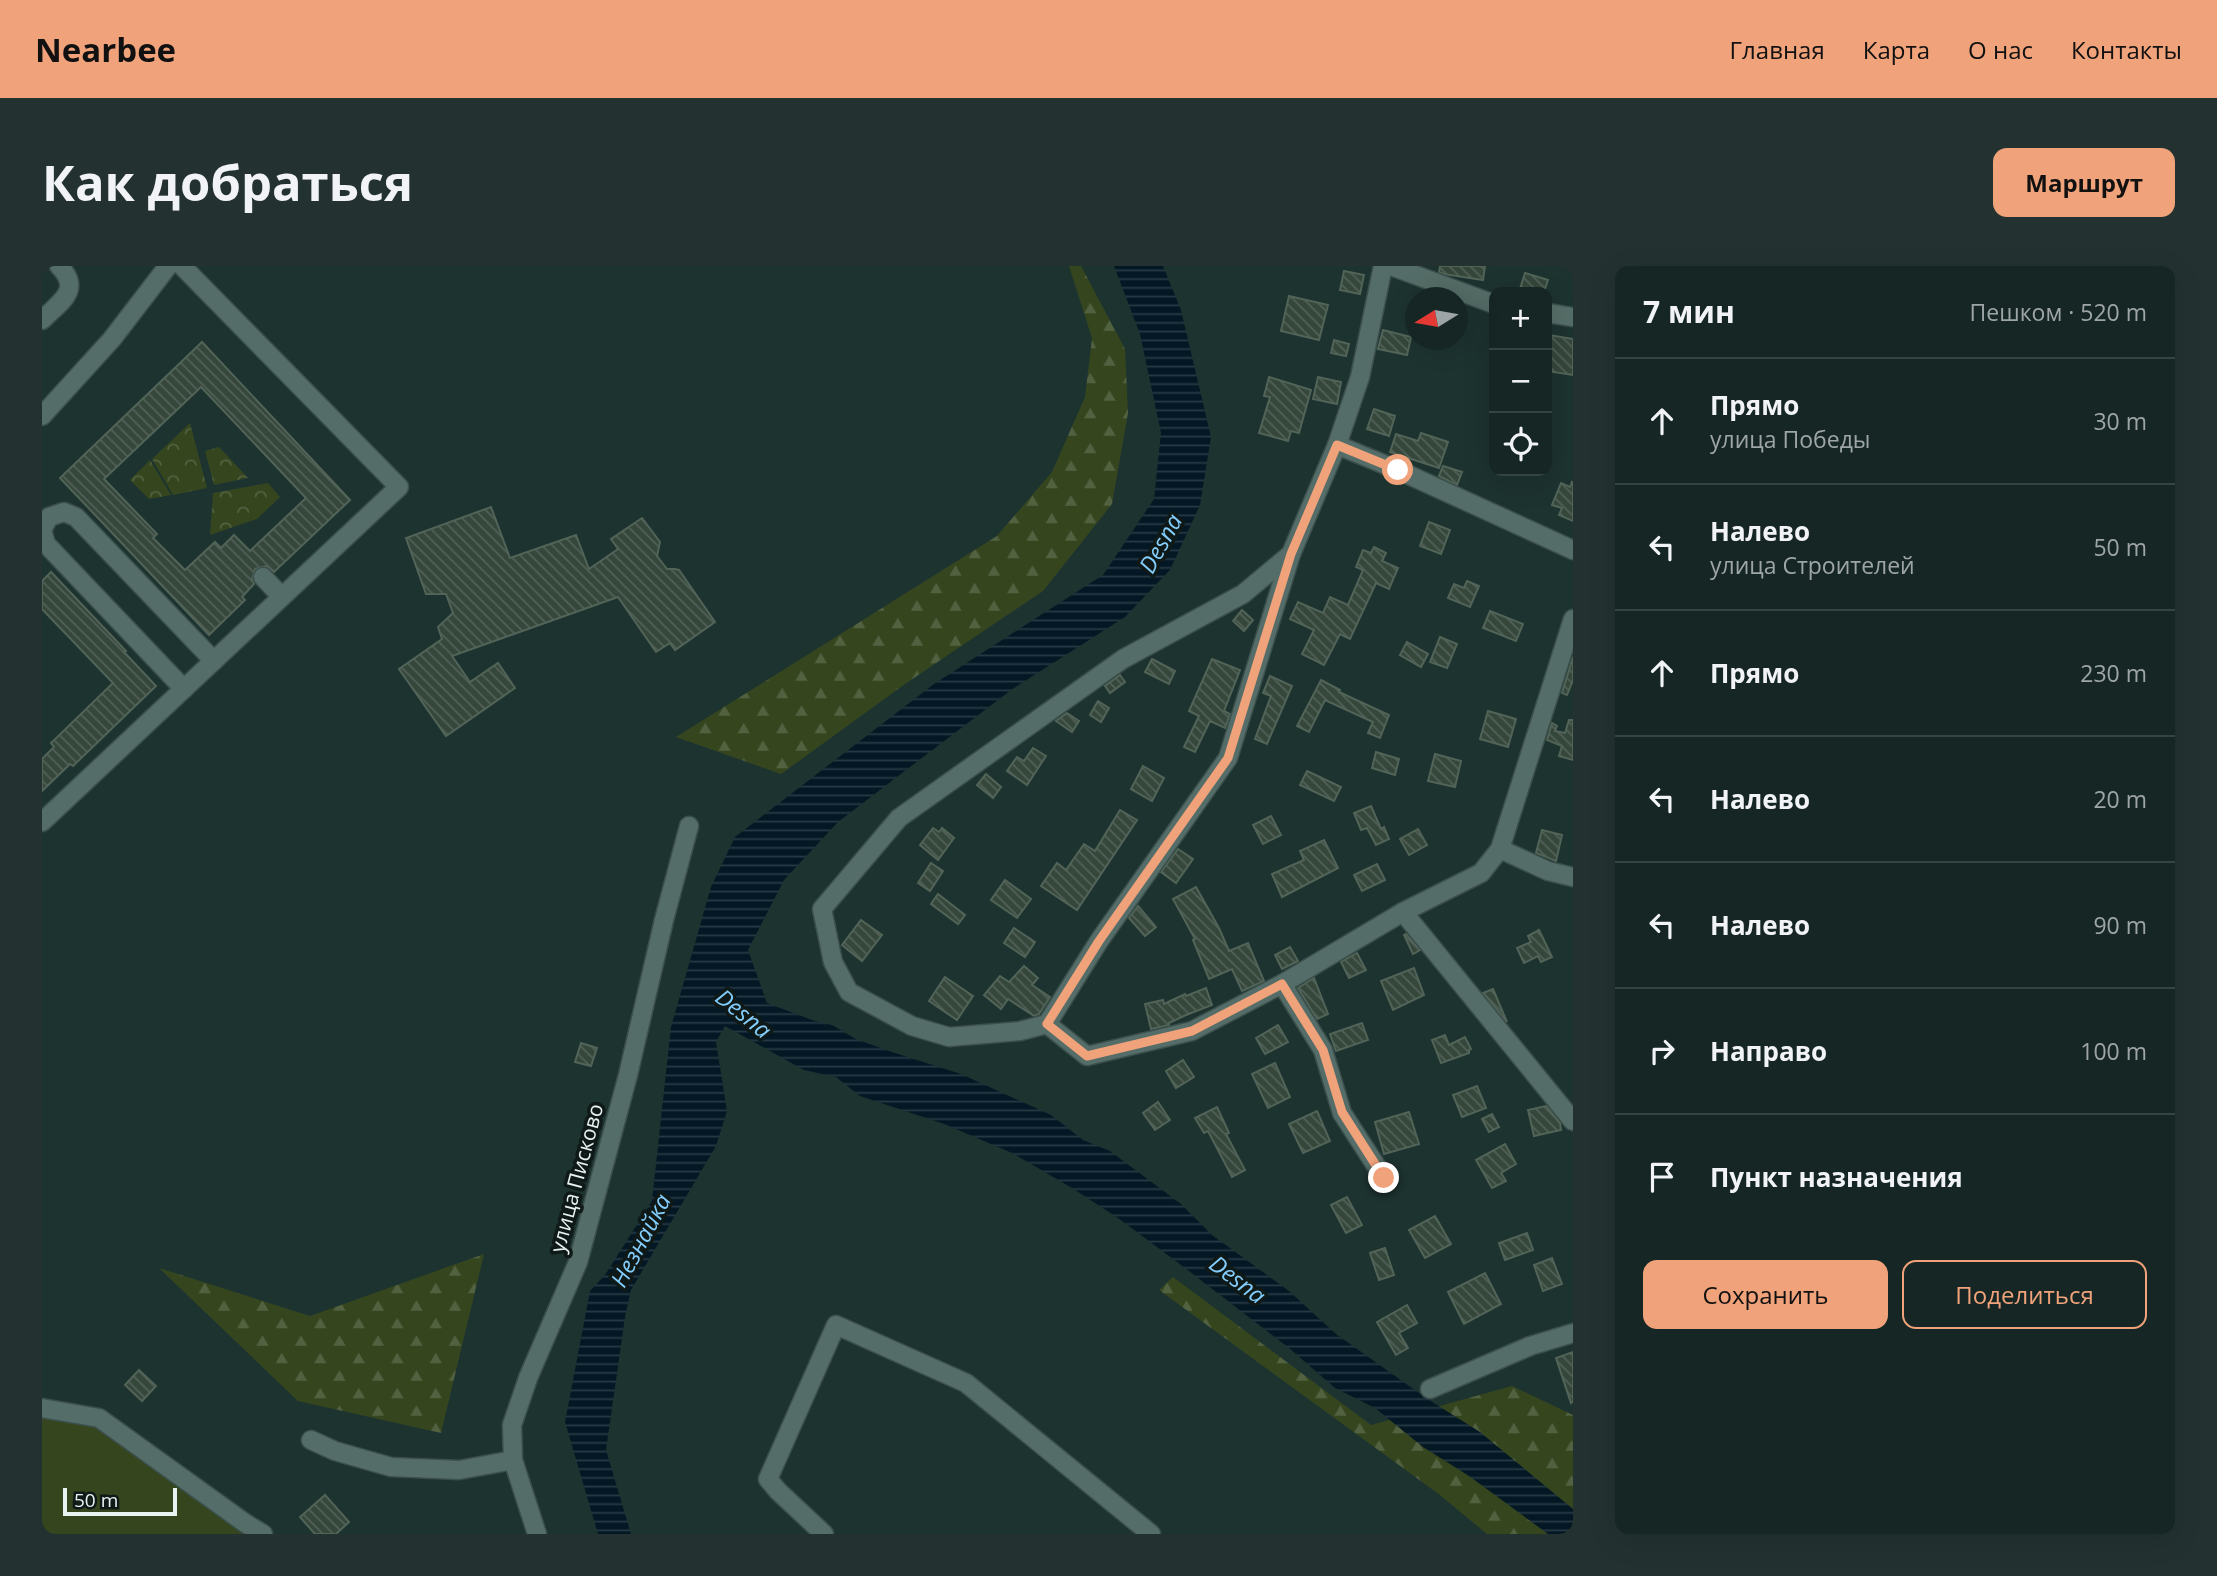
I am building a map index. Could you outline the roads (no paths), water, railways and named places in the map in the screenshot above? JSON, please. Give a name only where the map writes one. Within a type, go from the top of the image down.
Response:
[{"type":"street","points":[[42,320],[68,294],[69,278],[59,266]]},
{"type":"street","points":[[42,416],[112,339],[168,266]]},
{"type":"street","points":[[42,822],[400,487],[182,266]]},
{"type":"street","points":[[1291,554],[1243,594],[1123,659],[899,818],[822,909],[833,962],[849,992],[912,1026],[949,1037],[1020,1031],[1047,1024],[1099,941],[1228,758],[1291,554],[1337,445],[1360,377],[1383,266]]},
{"type":"street","points":[[1391,266],[1489,301]]},
{"type":"street","points":[[1552,314],[1573,317]]},
{"type":"street","points":[[1337,445],[1573,550]]},
{"type":"street","points":[[184,689],[46,544],[42,530],[49,517],[64,512],[76,517],[214,661]]},
{"type":"street","points":[[262,577],[282,597]]},
{"type":"street","points":[[1047,1024],[1087,1056],[1192,1031],[1282,984],[1403,912],[1481,873],[1500,849],[1573,619]]},
{"type":"street","name":"улица Писково","points":[[537,1534],[513,1460],[512,1425],[528,1378],[578,1262],[628,1075],[689,826]]},
{"type":"street","points":[[1500,849],[1548,871],[1573,877]]},
{"type":"street","points":[[1403,912],[1573,1121]]},
{"type":"street","points":[[1282,984],[1323,1050],[1342,1112],[1384,1178]]},
{"type":"street","points":[[824,1534],[768,1479],[836,1325],[966,1383],[1151,1534]]},
{"type":"street","points":[[1430,1389],[1530,1346],[1573,1333]]},
{"type":"street","points":[[42,1408],[99,1418],[263,1534]]},
{"type":"street","points":[[311,1440],[335,1451],[391,1467],[459,1470],[513,1460]]},
{"type":"water","points":[[1114,266],[1163,266],[1181,310],[1211,437],[1200,505],[1170,570],[1125,617],[1011,690],[838,822],[784,880],[748,950],[767,1003],[832,1025],[856,1039],[961,1074],[1051,1115],[1083,1140],[1110,1151],[1181,1204],[1212,1235],[1289,1291],[1336,1334],[1426,1398],[1480,1432],[1573,1509],[1573,1534],[1548,1534],[1469,1476],[1423,1447],[1375,1408],[1335,1388],[1289,1348],[1185,1268],[1072,1188],[1012,1153],[944,1124],[860,1096],[836,1077],[804,1070],[725,1026],[716,1042],[727,1111],[716,1146],[631,1290],[625,1317],[606,1450],[631,1534],[598,1534],[565,1422],[590,1291],[605,1275],[652,1201],[671,1027],[711,887],[735,837],[934,684],[1103,575],[1154,499],[1161,433],[1140,334]]},
{"type":"water label","name":"Desna","points":[[1160,543]]},
{"type":"water label","name":"Desna","points":[[744,1013]]},
{"type":"water label","name":"Незнайка","points":[[640,1240]]},
{"type":"water label","name":"Desna","points":[[1238,1279]]}]
